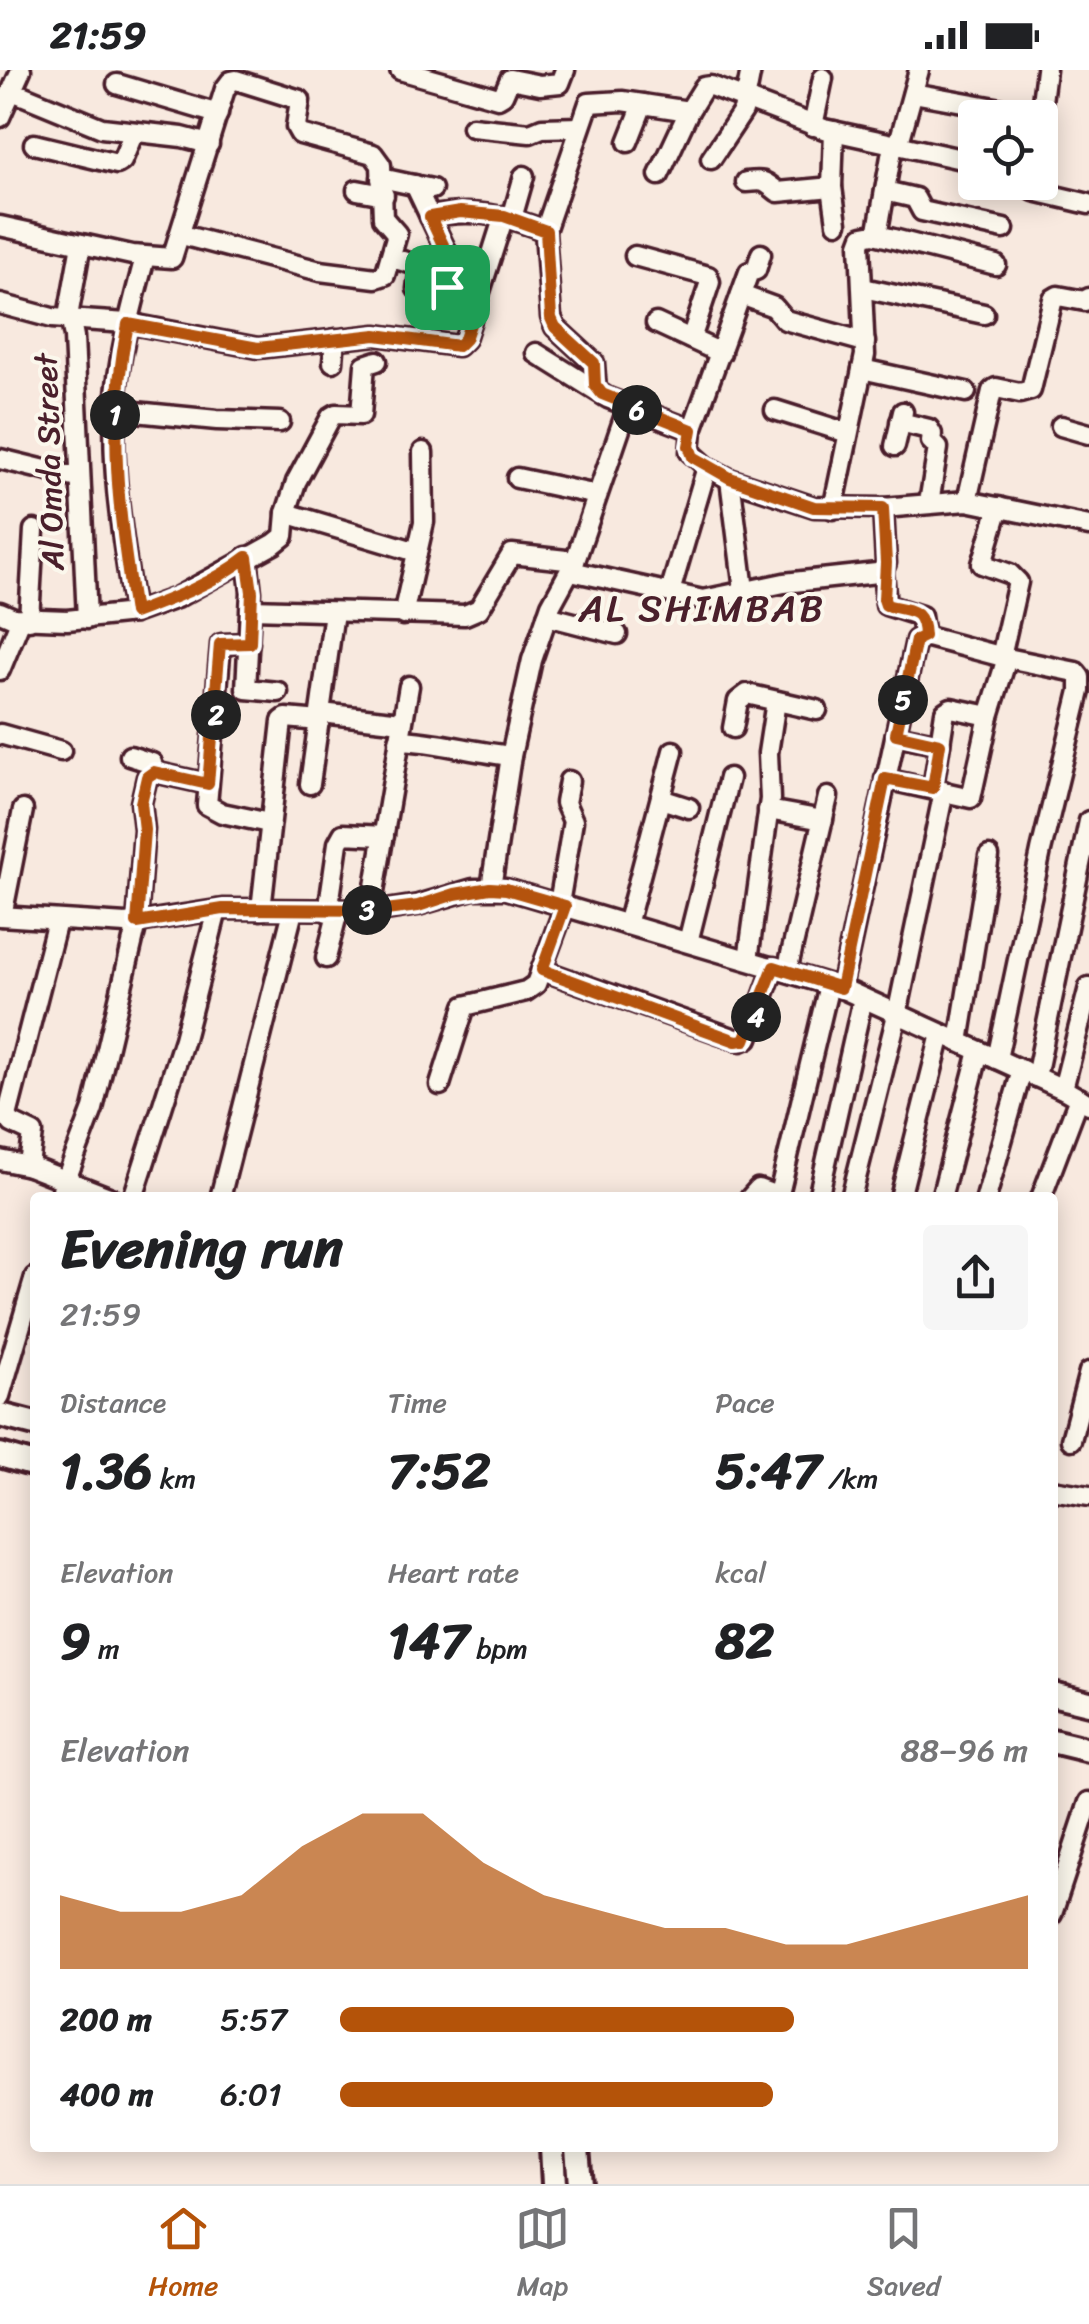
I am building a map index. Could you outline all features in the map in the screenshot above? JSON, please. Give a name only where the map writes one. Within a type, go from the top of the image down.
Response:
[{"type":"street","points":[[0,117],[21,70]]},
{"type":"street","points":[[401,70],[442,76],[498,98],[510,79],[550,86],[562,80],[565,70]]},
{"type":"street","points":[[711,158],[742,111],[752,70]]},
{"type":"street","points":[[874,234],[920,70]]},
{"type":"street","points":[[1042,100],[1046,70]]},
{"type":"street","points":[[814,126],[823,78]]},
{"type":"street","points":[[0,226],[145,257],[172,258],[218,114],[231,81],[241,81],[300,100],[298,132],[374,154],[381,165],[383,218],[397,234],[392,258],[382,278],[320,271],[182,235]]},
{"type":"street","points":[[117,84],[218,114]]},
{"type":"street","points":[[660,174],[689,111],[707,86],[834,132],[958,159]]},
{"type":"street","points":[[12,91],[85,123],[209,144]]},
{"type":"street","points":[[913,93],[958,101]]},
{"type":"street","points":[[596,390],[594,363],[555,327],[551,318],[546,231],[580,127],[589,103],[643,104],[689,111]]},
{"type":"street","points":[[628,142],[643,104]]},
{"type":"street","points":[[472,127],[530,133],[542,128],[580,127]]},
{"type":"street","points":[[34,144],[117,164],[122,162],[134,132]]},
{"type":"street","points":[[834,132],[832,187],[837,223]]},
{"type":"street","points":[[0,304],[52,318],[128,324],[258,348],[376,335],[458,346],[465,339],[524,176]]},
{"type":"street","points":[[746,182],[763,180],[778,192],[832,187]]},
{"type":"street","points":[[357,190],[424,187],[430,217],[452,264],[448,290],[477,303]]},
{"type":"street","points":[[886,191],[914,198],[922,211],[1004,229]]},
{"type":"street","points":[[1058,197],[1089,204]]},
{"type":"street","points":[[430,217],[460,212],[508,217],[546,231]]},
{"type":"street","points":[[834,509],[865,342],[860,239],[874,234],[996,265]]},
{"type":"street","name":"Al Omda Street","points":[[80,244],[68,318],[74,337],[86,619]]},
{"type":"street","points":[[761,254],[756,270],[748,272],[692,430],[690,452],[707,467],[797,502],[834,509],[967,501],[1087,519]]},
{"type":"street","points":[[635,256],[708,276],[710,282],[691,339]]},
{"type":"street","points":[[134,613],[120,514],[114,410],[128,324],[145,257]]},
{"type":"street","points":[[392,258],[420,266],[417,289]]},
{"type":"street","points":[[863,288],[984,314]]},
{"type":"street","points":[[741,295],[774,307],[785,320],[865,342]]},
{"type":"street","points":[[967,501],[992,390],[1031,390],[1053,299],[1089,298]]},
{"type":"street","points":[[656,323],[721,352]]},
{"type":"street","points":[[333,362],[335,339]]},
{"type":"street","points":[[536,353],[628,406],[692,430]]},
{"type":"street","points":[[0,612],[25,619],[86,619],[134,613],[176,598],[232,570],[284,536],[286,513],[296,482],[331,417],[361,415],[365,366],[369,361],[377,361]]},
{"type":"street","points":[[862,369],[966,392]]},
{"type":"street","points":[[490,888],[525,688],[548,616],[573,566],[628,406]]},
{"type":"street","points":[[114,410],[280,422]]},
{"type":"street","points":[[775,410],[848,433]]},
{"type":"street","points":[[895,446],[902,417],[929,429],[931,441],[938,448],[930,503]]},
{"type":"street","points":[[1061,426],[1089,434]]},
{"type":"street","points":[[403,615],[425,505],[424,452]]},
{"type":"street","points":[[0,459],[78,478]]},
{"type":"street","points":[[670,592],[707,467]]},
{"type":"street","points":[[517,478],[597,496]]},
{"type":"street","points":[[730,478],[744,590]]},
{"type":"street","points":[[885,779],[973,796],[1018,582],[1010,574],[982,564],[999,507]]},
{"type":"street","points":[[883,508],[884,599],[886,605],[921,616],[924,636]]},
{"type":"street","points":[[286,513],[416,552]]},
{"type":"street","points":[[0,670],[25,619],[34,530]]},
{"type":"street","points":[[251,610],[474,613],[512,554],[703,600],[744,590],[884,570]]},
{"type":"street","points":[[247,557],[251,610],[246,690],[278,692]]},
{"type":"street","points":[[310,784],[334,612]]},
{"type":"street","points":[[548,616],[617,634]]},
{"type":"street","points":[[778,1192],[835,986],[916,640],[924,636],[1069,669],[1080,678],[998,1059]]},
{"type":"street","points":[[250,643],[220,644],[207,804],[212,809],[269,824]]},
{"type":"street","points":[[372,910],[409,686]]},
{"type":"street","points":[[733,728],[738,700],[747,694],[817,710]]},
{"type":"street","points":[[748,960],[768,810],[768,754],[776,701]]},
{"type":"street","points":[[854,1192],[898,1015],[938,790],[940,744],[947,709],[989,716]]},
{"type":"street","points":[[261,910],[282,721],[286,718],[321,717],[400,731],[455,750],[511,756]]},
{"type":"street","points":[[0,734],[61,751]]},
{"type":"street","points":[[896,734],[940,744]]},
{"type":"street","points":[[627,925],[673,750]]},
{"type":"street","points":[[130,756],[152,762],[154,772]]},
{"type":"street","points":[[0,1160],[29,1166],[62,1189],[92,1109],[137,923],[144,830],[141,803],[147,777],[154,772],[208,784]]},
{"type":"street","points":[[688,942],[729,778]]},
{"type":"street","points":[[440,1086],[465,1006],[526,991],[536,984],[542,970],[562,905],[572,821],[566,803],[569,782]]},
{"type":"street","points":[[542,970],[741,1041],[748,1038],[780,969],[828,797]]},
{"type":"street","points":[[661,800],[690,808]]},
{"type":"street","points":[[23,810],[1,916],[137,923],[218,910],[372,910],[418,906],[490,888],[562,905],[835,986],[1077,1097]]},
{"type":"street","points":[[768,810],[823,820]]},
{"type":"street","points":[[988,1192],[1029,1074],[1089,822]]},
{"type":"street","points":[[326,958],[342,834],[384,836]]},
{"type":"street","points":[[959,1042],[988,856]]},
{"type":"street","points":[[135,1192],[184,1039],[218,910]]},
{"type":"street","points":[[222,1192],[293,911]]},
{"type":"street","points":[[29,1166],[33,1133],[12,1123],[7,1116],[57,921]]},
{"type":"street","points":[[1043,1192],[1077,1097],[1089,987]]},
{"type":"street","points":[[819,1192],[862,998]]},
{"type":"street","points":[[902,1192],[941,1034]]},
{"type":"street","points":[[943,1192],[979,1051]]},
{"type":"street","points":[[0,1396],[30,1293]]},
{"type":"street","points":[[1072,1440],[1089,1372]]},
{"type":"street","points":[[0,1414],[30,1423]]},
{"type":"street","points":[[0,1456],[30,1464]]},
{"type":"street","points":[[1058,1491],[1089,1496]]},
{"type":"street","points":[[1058,1695],[1089,1703]]},
{"type":"street","points":[[1058,1742],[1089,1750]]},
{"type":"street","points":[[1058,1896],[1089,1802]]},
{"type":"street","points":[[552,2152],[554,2184]]},
{"type":"street","points":[[577,2152],[580,2184]]},
{"type":"district","name":"AL SHIMBAB","points":[[702,608]]},
{"type":"route","points":[[476,212],[512,218],[546,231],[551,318],[555,327],[594,363],[596,390],[692,430],[689,446],[693,457],[730,478],[814,507],[883,508],[886,605],[917,613],[924,620],[924,636],[916,640],[896,734],[940,744],[933,788],[885,779],[841,988],[774,967],[745,1040],[736,1041],[542,970],[565,906],[506,889],[473,890],[418,906],[386,910],[223,909],[137,923],[144,830],[141,803],[147,777],[154,772],[208,784],[220,680],[220,644],[250,643],[252,592],[247,557],[232,570],[176,598],[134,613],[120,514],[114,410],[128,324],[258,348],[361,335],[398,336],[458,346],[464,343],[477,303],[450,294],[447,287],[452,264],[430,217],[476,212]]}]
